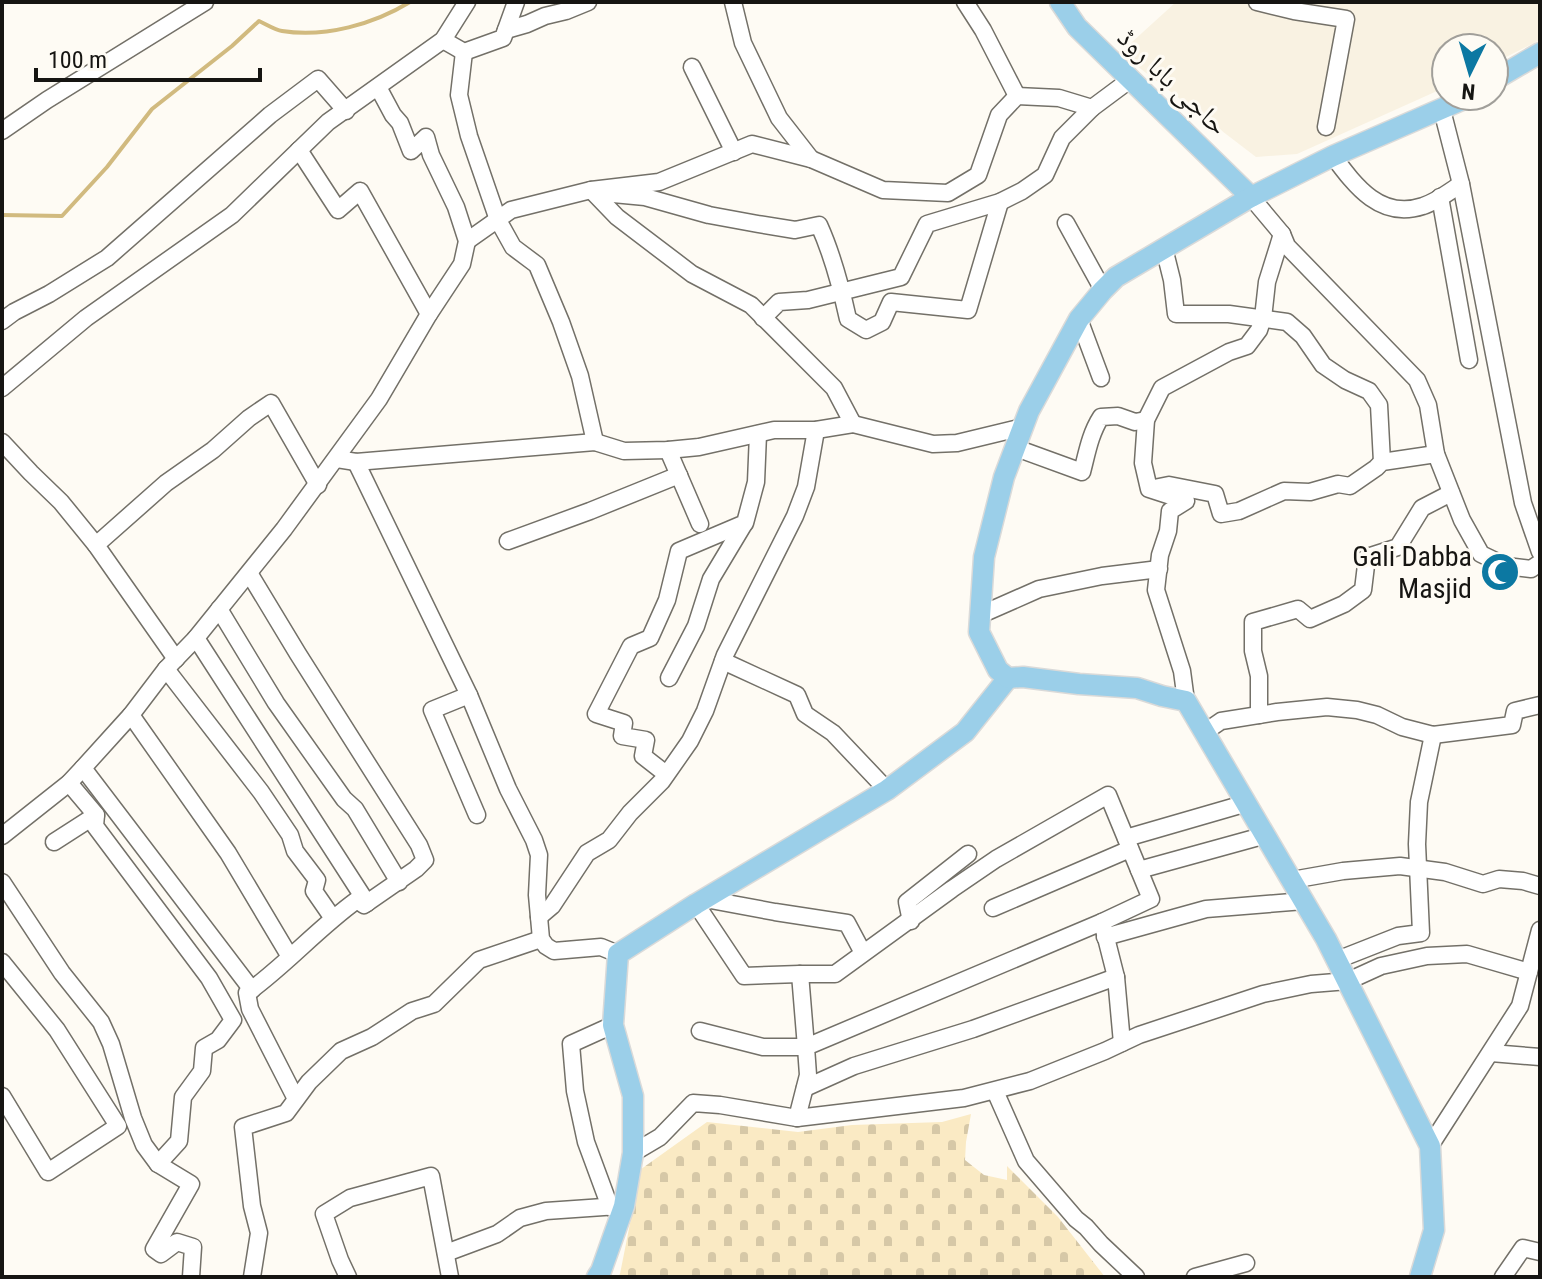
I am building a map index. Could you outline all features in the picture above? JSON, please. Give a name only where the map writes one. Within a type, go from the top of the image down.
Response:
[{"type":"main road","name":"حاجی بابا روڈ","points":[[1060,2],[1077,27],[1251,197]]},
{"type":"main road","points":[[1510,71],[1540,53]]},
{"type":"main road","points":[[1420,1277],[1434,1230],[1430,1146],[1337,960],[1186,701],[1137,688],[1008,678],[998,670],[979,632],[984,557],[1004,477],[1029,411],[1079,319],[1103,290],[1116,277],[1251,197],[1333,156],[1437,112]]},
{"type":"main road","points":[[597,1277],[633,1153],[633,1096],[613,1025],[618,954],[700,901],[887,790],[965,732],[1008,678]]},
{"type":"street","points":[[2,131],[205,2]]},
{"type":"street","points":[[2,388],[86,318],[232,215],[328,122],[443,40],[467,2]]},
{"type":"street","points":[[443,40],[464,52],[503,38],[516,2]]},
{"type":"street","points":[[506,30],[588,2]]},
{"type":"street","points":[[733,2],[743,43],[779,118],[811,159]]},
{"type":"street","points":[[965,2],[1017,96]]},
{"type":"street","points":[[1257,2],[1346,19],[1326,127]]},
{"type":"street","points":[[464,52],[459,95],[469,136],[498,220],[513,247],[537,265],[561,322],[580,376],[595,442]]},
{"type":"street","points":[[692,67],[734,152]]},
{"type":"street","points":[[2,321],[107,258],[270,115],[318,79],[346,111]]},
{"type":"street","points":[[763,318],[779,302],[808,300],[901,277],[927,224],[1000,202],[1045,175],[1062,138],[1092,108],[1131,79]]},
{"type":"street","points":[[2,836],[69,783],[131,715],[249,573],[318,485],[379,399],[462,264],[467,241],[426,137],[411,151],[400,123],[378,87]]},
{"type":"street","points":[[467,241],[511,210],[591,190],[659,182],[752,144],[811,159],[883,190],[948,193],[978,175],[999,115],[1017,96],[1059,98],[1092,108]]},
{"type":"street","points":[[1443,112],[1461,184],[1523,503],[1540,552]]},
{"type":"street","points":[[299,150],[338,210],[360,191],[429,314]]},
{"type":"street","points":[[1333,156],[1352,182],[1378,204],[1404,211],[1426,205],[1461,184]]},
{"type":"street","points":[[591,190],[645,197],[709,215],[795,230],[819,225],[829,246],[848,319],[866,330],[882,322],[891,302],[968,310],[1000,202]]},
{"type":"street","points":[[591,190],[617,217],[692,274],[751,305],[834,388],[853,424]]},
{"type":"street","points":[[1251,197],[1282,234],[1287,246],[1417,380],[1428,405],[1436,454],[1462,520],[1481,554],[1506,566],[1531,569],[1540,563]]},
{"type":"street","points":[[1440,197],[1469,360]]},
{"type":"street","points":[[1066,223],[1103,290]]},
{"type":"street","points":[[1149,489],[1143,463],[1146,420],[1162,388],[1229,352],[1247,346],[1259,330],[1263,318],[1267,282],[1282,234]]},
{"type":"street","points":[[1164,248],[1176,314],[1229,314],[1287,322],[1303,336],[1323,365],[1369,391],[1379,405],[1382,462]]},
{"type":"street","points":[[1079,319],[1101,378]]},
{"type":"street","points":[[96,545],[166,483],[271,403],[318,485]]},
{"type":"street","points":[[1016,448],[1082,472],[1094,428],[1101,417],[1118,416],[1135,422],[1146,420]]},
{"type":"street","points":[[337,459],[356,462],[595,442],[624,451],[668,450],[699,447],[774,430],[816,430],[853,424],[933,444],[957,443],[1023,427]]},
{"type":"street","points":[[539,917],[552,906],[587,853],[609,840],[690,741],[705,711],[723,661],[795,516],[806,487],[816,430]]},
{"type":"street","points":[[669,678],[696,626],[711,579],[745,523],[756,482],[758,434]]},
{"type":"street","points":[[2,442],[61,502],[96,545],[171,664],[290,835],[295,851],[317,880],[314,891],[332,917]]},
{"type":"street","points":[[668,450],[700,524]]},
{"type":"street","points":[[1149,489],[1169,485],[1215,494],[1221,514],[1239,511],[1284,491],[1310,492],[1338,484],[1350,486],[1382,462],[1436,454]]},
{"type":"street","points":[[356,462],[469,695],[539,855],[537,895],[541,939],[554,951],[601,947],[618,954]]},
{"type":"street","points":[[508,541],[679,475]]},
{"type":"street","points":[[1149,489],[1186,501],[1170,511],[1156,590],[1182,671],[1186,701]]},
{"type":"street","points":[[1259,715],[1259,676],[1253,651],[1253,622],[1298,609],[1310,619],[1344,604],[1363,590],[1367,557],[1398,547],[1422,508],[1451,493]]},
{"type":"street","points":[[666,774],[643,756],[646,740],[622,736],[624,723],[596,714],[631,646],[650,638],[667,600],[679,551],[745,523]]},
{"type":"street","points":[[980,615],[1039,589],[1102,576],[1159,569]]},
{"type":"street","points":[[249,573],[419,845],[425,860],[364,905],[357,900],[332,917],[247,993],[250,1009],[296,1099]]},
{"type":"street","points":[[219,609],[276,703],[344,799],[355,809],[399,882]]},
{"type":"street","points":[[196,638],[367,903]]},
{"type":"street","points":[[723,661],[797,695],[805,714],[833,733],[887,790]]},
{"type":"street","points":[[469,695],[432,710],[477,815]]},
{"type":"street","points":[[1205,732],[1221,721],[1327,707],[1377,715],[1402,727],[1433,735],[1512,725],[1515,711],[1540,705]]},
{"type":"street","points":[[131,715],[228,853],[290,957]]},
{"type":"street","points":[[1337,960],[1398,936],[1421,933],[1417,844],[1419,802],[1433,735]]},
{"type":"street","points":[[83,768],[252,990]]},
{"type":"street","points":[[69,783],[96,815],[95,826],[209,978],[233,1020],[218,1040],[204,1048],[202,1071],[183,1097],[179,1141],[158,1164]]},
{"type":"street","points":[[700,901],[744,976],[835,974],[996,859],[1108,795],[1151,899],[1104,929]]},
{"type":"street","points":[[993,908],[1128,844],[1247,803]]},
{"type":"street","points":[[54,842],[96,815]]},
{"type":"street","points":[[1139,870],[1266,835]]},
{"type":"street","points":[[911,921],[907,902],[968,854]]},
{"type":"street","points":[[1292,880],[1400,866],[1445,872],[1483,884],[1499,879],[1540,886]]},
{"type":"street","points":[[2,882],[62,973],[101,1022],[144,1145],[158,1164],[191,1184],[154,1249],[161,1254],[177,1242],[193,1247],[191,1277]]},
{"type":"street","points":[[700,901],[847,923],[863,953]]},
{"type":"street","points":[[700,1031],[763,1047],[806,1047],[1104,929],[1206,909],[1304,901]]},
{"type":"street","points":[[1104,929],[1116,977],[1122,1043]]},
{"type":"street","points":[[1430,1146],[1520,1006],[1540,930]]},
{"type":"street","points":[[252,1277],[259,1233],[252,1206],[243,1127],[286,1113],[309,1082],[341,1051],[372,1037],[412,1011],[434,1004],[479,960],[541,939]]},
{"type":"street","points":[[633,1153],[660,1137],[693,1103],[797,1118],[964,1098],[1030,1081],[1139,1035],[1263,994],[1311,984],[1348,981],[1381,966],[1427,956],[1467,954],[1529,972]]},
{"type":"street","points":[[2,962],[57,1030],[118,1126],[48,1172],[2,1096]]},
{"type":"street","points":[[797,1118],[808,1075],[800,974]]},
{"type":"street","points":[[805,1088],[854,1066],[973,1029],[1116,977]]},
{"type":"street","points":[[446,1253],[497,1234],[520,1218],[546,1211],[617,1206],[586,1142],[575,1091],[571,1044],[613,1025]]},
{"type":"street","points":[[1491,1053],[1540,1057]]},
{"type":"street","points":[[995,1091],[1026,1161],[1076,1219],[1136,1277]]},
{"type":"street","points":[[348,1277],[324,1214],[350,1198],[431,1176],[450,1277]]},
{"type":"street","points":[[1503,1277],[1523,1248],[1539,1249]]},
{"type":"street","points":[[1195,1277],[1246,1263]]},
{"type":"shaded area","points":[[1176,2],[1540,2],[1540,40],[1510,55],[1510,32],[1430,32],[1430,94],[1297,154],[1256,157],[1120,53]]},
{"type":"green space","points":[[971,1114],[965,1160],[984,1175],[1007,1180],[1007,1166],[1058,1217],[1105,1277],[618,1277],[636,1193],[637,1172],[707,1122],[798,1132],[852,1125],[942,1122]]},
{"type":"waterway","points":[[2,215],[62,216],[107,167],[152,109],[259,21],[282,31],[332,31],[365,23],[410,2]]},
{"type":"place","name":"Gali Dabba Masjid","points":[[1500,572]]}]
